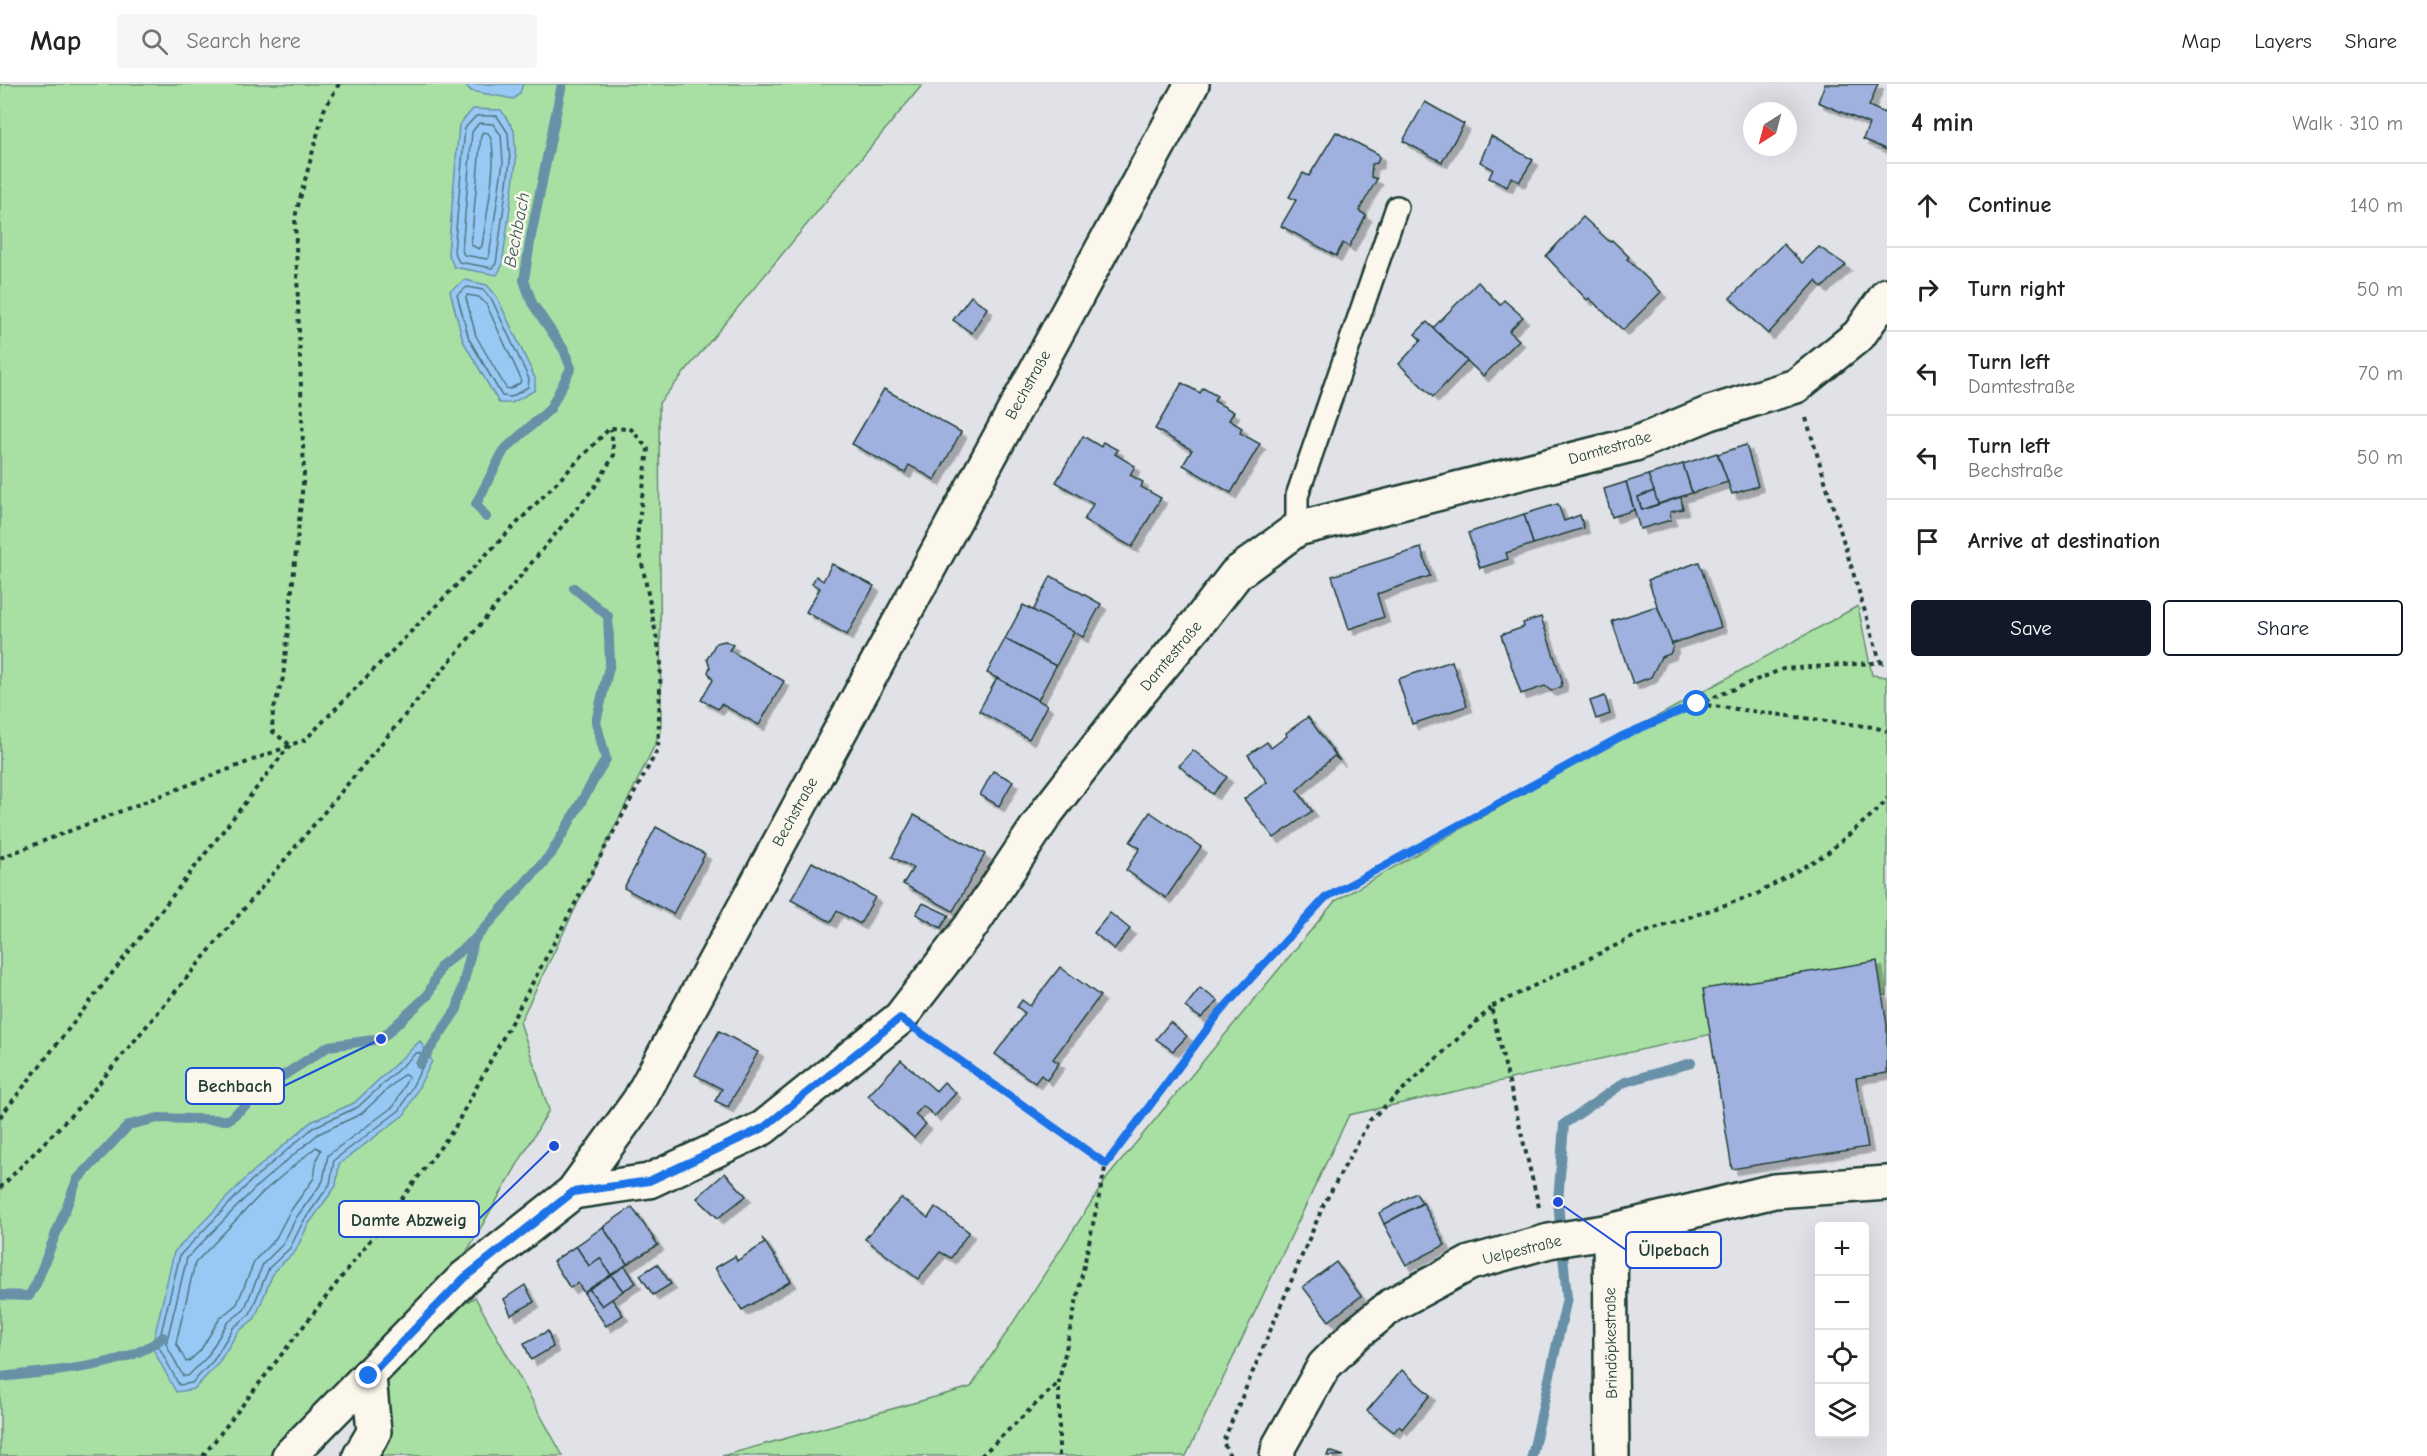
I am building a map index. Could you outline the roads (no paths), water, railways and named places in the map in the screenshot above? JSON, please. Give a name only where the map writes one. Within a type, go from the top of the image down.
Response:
[{"type":"main road","name":"Bechstraße","points":[[289,1456],[464,1278],[573,1192],[639,1101],[1192,84]]},
{"type":"main road","name":"Damtestraße","points":[[573,1192],[649,1181],[763,1128],[900,1018],[971,926],[1047,812],[1141,691],[1202,619],[1236,574],[1297,529],[1635,444],[1710,413],[1796,386],[1859,335],[1887,295]]},
{"type":"main road","name":"Uelpestraße","points":[[1277,1456],[1279,1446],[1324,1366],[1356,1334],[1392,1305],[1470,1263],[1548,1242],[1597,1233],[1774,1191],[1887,1183]]},
{"type":"main road","name":"Brindöpkestraße","points":[[1597,1233],[1612,1456]]},
{"type":"main road","points":[[360,1456],[374,1432],[369,1376]]},
{"type":"lane","points":[[1297,529],[1298,496],[1397,207]]},
{"type":"water","points":[[465,84],[523,84],[520,93],[514,99],[471,91]]},
{"type":"water","points":[[473,109],[501,110],[514,130],[516,162],[502,266],[497,275],[454,267],[448,253],[459,125]]},
{"type":"water","points":[[465,280],[487,285],[497,297],[535,378],[535,390],[512,403],[499,403],[463,341],[450,291]]},
{"type":"water","points":[[420,1041],[432,1061],[405,1114],[339,1164],[336,1186],[308,1225],[295,1252],[274,1271],[255,1318],[238,1332],[217,1365],[194,1389],[176,1392],[152,1347],[174,1252],[248,1176],[311,1122],[354,1103]]},
{"type":"waterway","name":"Bechbach","points":[[486,517],[476,504],[504,450],[550,409],[571,368],[564,350],[532,303],[524,280],[562,84]]},
{"type":"waterway","name":"Bechbach","points":[[0,1295],[29,1296],[36,1284],[77,1180],[129,1125],[158,1118],[228,1120],[278,1079],[329,1046],[381,1039],[428,995],[441,966],[474,940],[551,854],[606,759],[596,722],[610,663],[608,616],[574,588]]},
{"type":"waterway","points":[[420,1064],[457,1009],[474,940]]},
{"type":"waterway","points":[[1532,1456],[1567,1298],[1558,1202],[1564,1124],[1625,1082],[1691,1063]]},
{"type":"waterway","points":[[0,1377],[108,1362],[148,1348],[163,1337]]},
{"type":"place","name":"Bechbach","points":[[381,1039]]},
{"type":"place","name":"Damte Abzweig","points":[[554,1146]]},
{"type":"place","name":"Ülpebach","points":[[1558,1202]]}]
